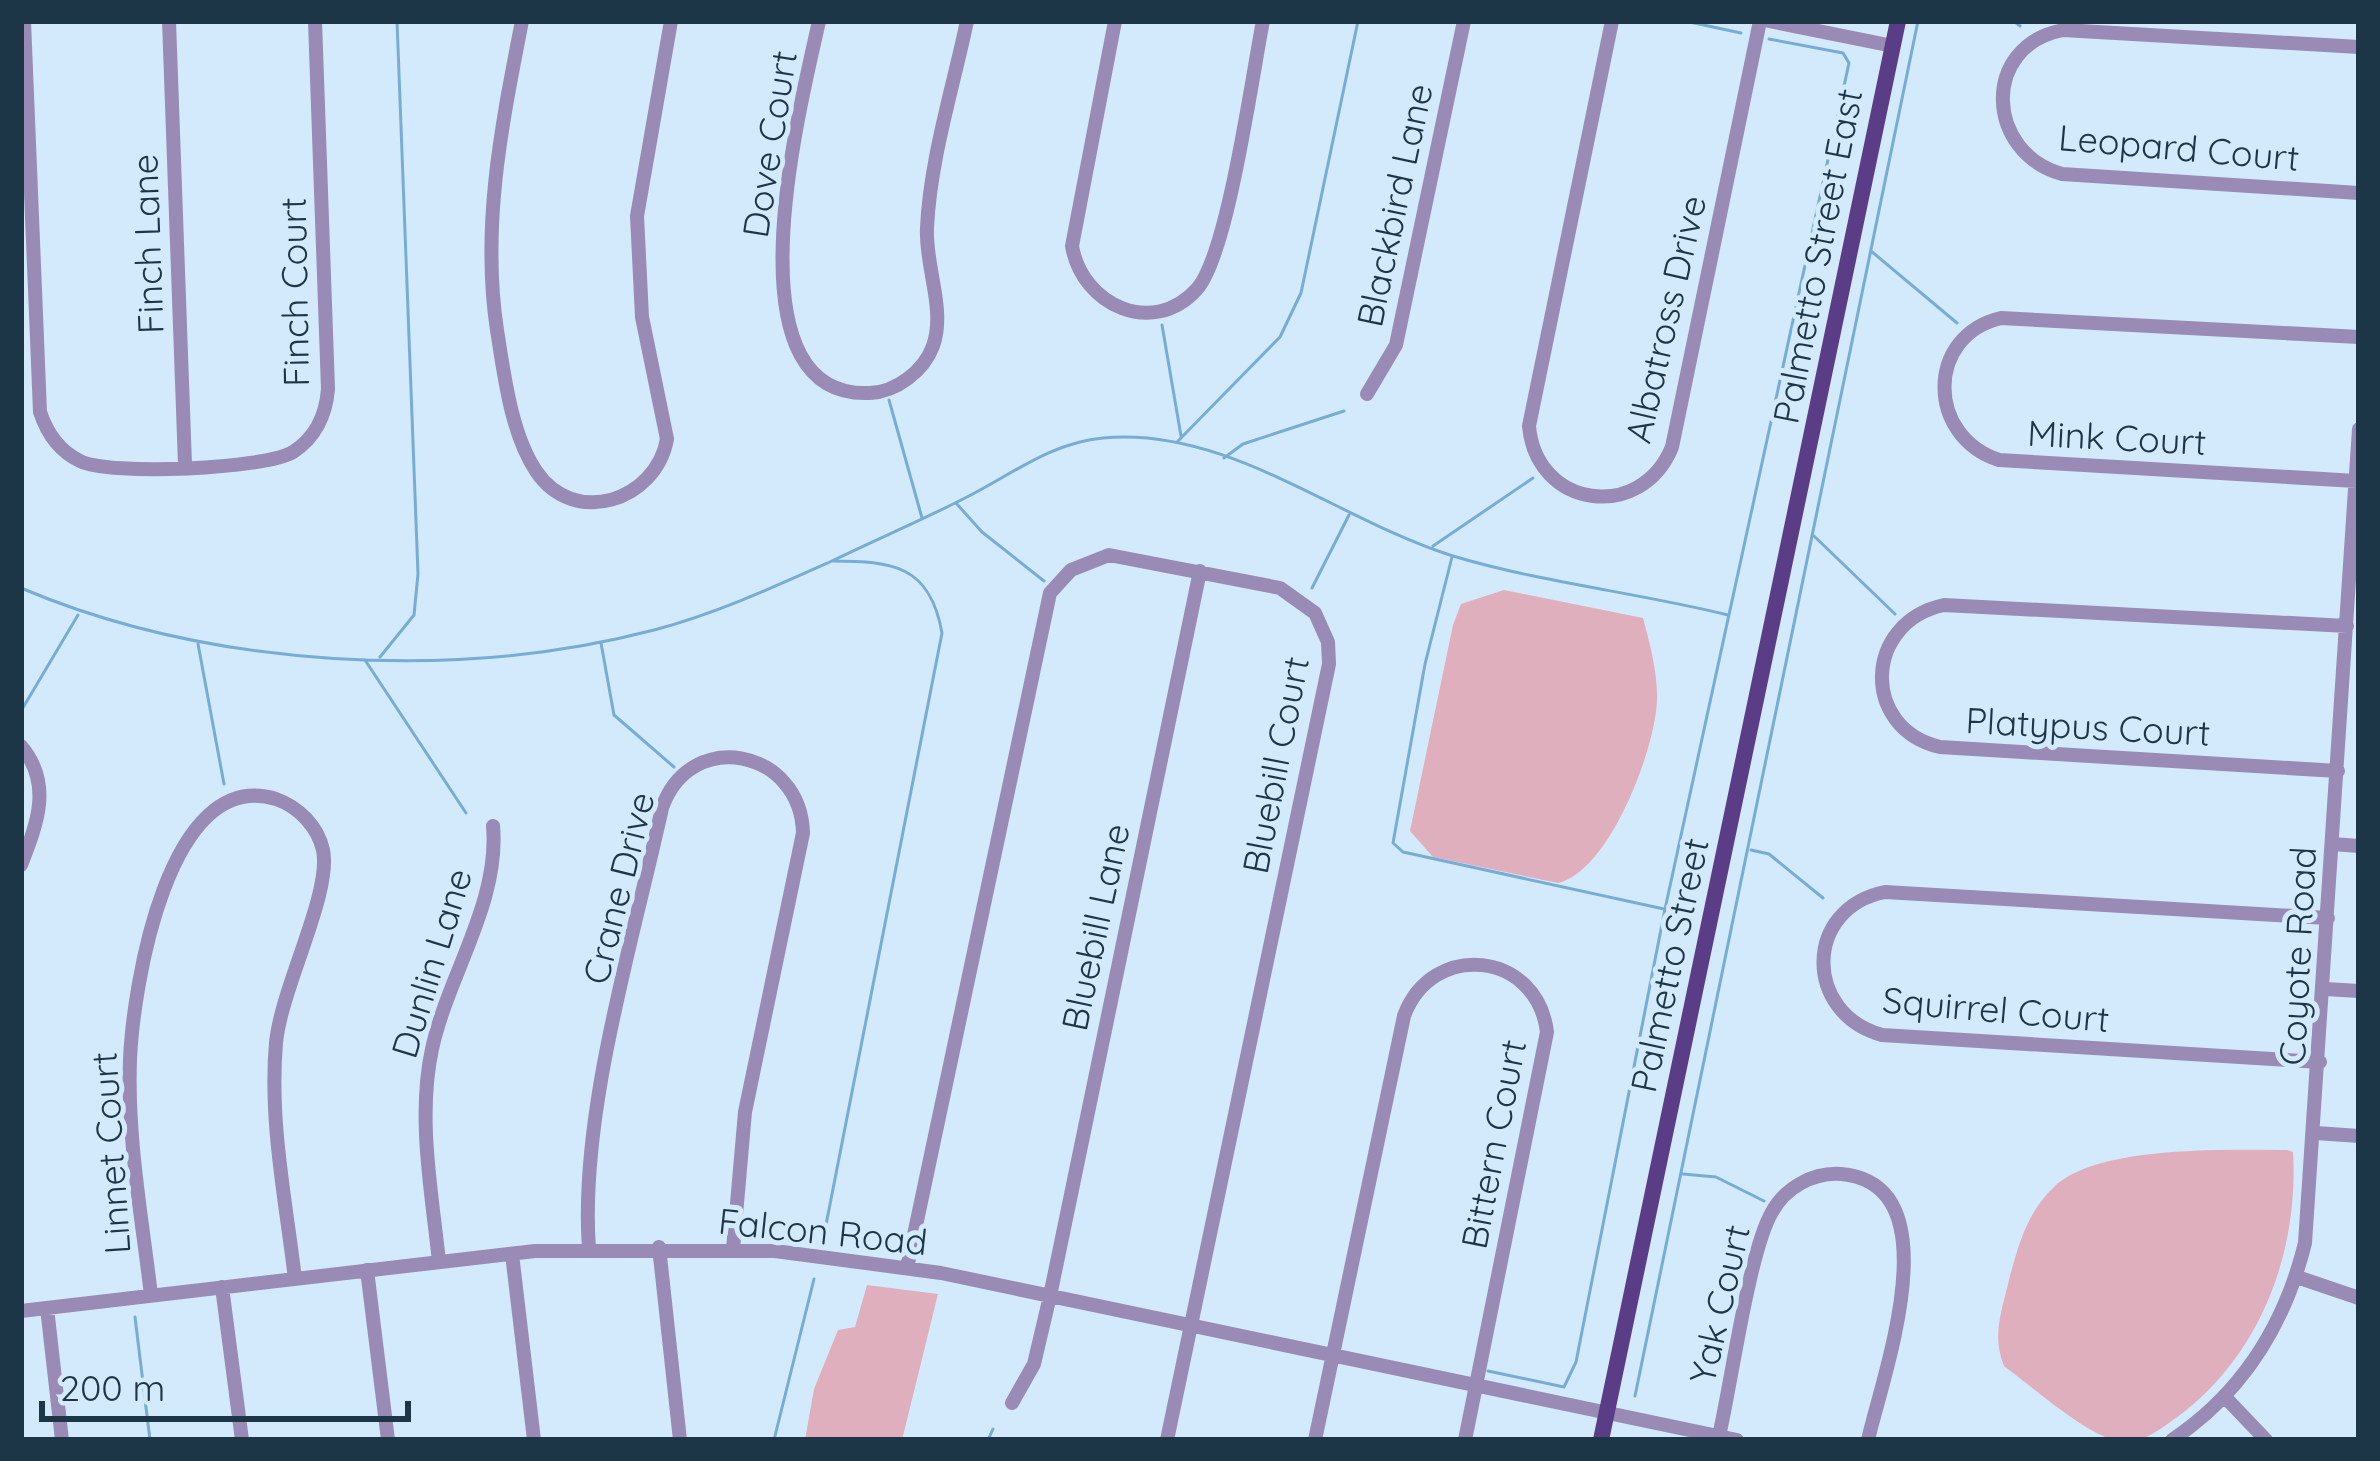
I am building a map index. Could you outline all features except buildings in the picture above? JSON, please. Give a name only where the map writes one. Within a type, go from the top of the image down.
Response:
[{"type":"main road","name":"Palmetto Street East","points":[[1800,504],[1898,21]]},
{"type":"main road","name":"Palmetto Street","points":[[1601,1440],[1800,504]]},
{"type":"street","name":"Finch Court","points":[[24,21],[43,421],[65,452],[90,465],[280,459],[312,436],[326,409],[315,21]]},
{"type":"street","name":"Finch Lane","points":[[169,21],[185,465]]},
{"type":"street","points":[[522,21],[496,158],[491,258],[497,327],[516,417],[536,471],[561,494],[594,502],[616,500],[644,484],[657,468],[667,439],[639,294],[637,217],[671,21]]},
{"type":"street","name":"Dove Court","points":[[819,21],[785,191],[783,284],[796,339],[810,366],[835,386],[866,394],[903,382],[933,346],[937,315],[927,223],[967,21]]},
{"type":"street","points":[[1115,21],[1072,246],[1082,276],[1095,292],[1120,309],[1144,313],[1187,298],[1209,271],[1263,21]]},
{"type":"street","name":"Blackbird Lane","points":[[1367,394],[1396,345],[1464,21]]},
{"type":"street","name":"Albatross Drive","points":[[1612,21],[1529,426],[1535,454],[1552,478],[1577,494],[1599,499],[1645,485],[1672,447],[1760,21]]},
{"type":"street","points":[[1769,21],[1893,46]]},
{"type":"street","name":"Leopard Court","points":[[2359,46],[2063,30],[2025,47],[2011,63],[2001,93],[2006,125],[2016,145],[2041,167],[2062,174],[2359,193]]},
{"type":"street","name":"Mink Court","points":[[2356,481],[1999,460],[1960,436],[1943,393],[1948,361],[1958,344],[1982,324],[2001,318],[2359,338]]},
{"type":"street","name":"Coyote Road","points":[[2172,1440],[2224,1396],[2267,1341],[2297,1277],[2311,1209],[2338,771],[2351,700],[2347,626],[2355,555],[2359,429]]},
{"type":"street","name":"Bluebill Court","points":[[907,1268],[1046,603],[1071,570],[1099,557],[1120,555],[1300,598],[1321,622],[1329,653],[1167,1440]]},
{"type":"street","name":"Bluebill Lane","points":[[1012,1403],[1034,1364],[1050,1296],[1200,571]]},
{"type":"street","name":"Platypus Court","points":[[2338,771],[1940,747],[1900,727],[1883,698],[1880,676],[1888,642],[1903,624],[1944,605],[2347,626]]},
{"type":"street","points":[[21,746],[33,763],[41,793],[21,865]]},
{"type":"street","name":"Crane Drive","points":[[589,1249],[585,1200],[593,1131],[662,808],[690,769],[731,756],[754,760],[784,779],[797,798],[803,832],[745,1112],[733,1249]]},
{"type":"street","name":"Linnet Court","points":[[151,1295],[130,1101],[141,974],[191,832],[214,806],[246,796],[272,798],[296,810],[314,829],[324,854],[322,887],[285,992],[275,1057],[275,1106],[296,1279]]},
{"type":"street","name":"Dunlin Lane","points":[[439,1262],[427,1085],[437,1024],[490,879],[493,826]]},
{"type":"street","points":[[2333,844],[2359,845]]},
{"type":"street","name":"Squirrel Court","points":[[2320,1062],[1882,1035],[1841,1012],[1828,993],[1821,959],[1826,938],[1845,910],[1885,892],[2328,918]]},
{"type":"street","name":"Bittern Court","points":[[1316,1440],[1408,1006],[1434,975],[1453,966],[1484,963],[1524,982],[1538,1000],[1546,1032],[1465,1440]]},
{"type":"street","points":[[2325,989],[2359,991]]},
{"type":"street","points":[[2316,1133],[2359,1136]]},
{"type":"street","name":"Yak Court","points":[[1719,1436],[1767,1220],[1794,1188],[1833,1174],[1856,1177],[1886,1196],[1907,1240],[1868,1440]]},
{"type":"street","points":[[659,1247],[680,1440]]},
{"type":"street","name":"Falcon Road","points":[[21,1311],[512,1254],[659,1247],[733,1249],[907,1268],[1607,1413]]},
{"type":"street","points":[[512,1254],[534,1440]]},
{"type":"street","points":[[368,1270],[388,1440]]},
{"type":"street","points":[[2297,1277],[2359,1298]]},
{"type":"street","points":[[222,1287],[242,1440]]},
{"type":"street","points":[[47,1308],[62,1440]]},
{"type":"street","points":[[2224,1396],[2266,1440]]},
{"type":"street","points":[[1607,1413],[1737,1440]]},
{"type":"shaded area","points":[[1504,590],[1643,618],[1653,659],[1654,722],[1626,806],[1595,857],[1558,883],[1433,857],[1410,831],[1461,604]]},
{"type":"shaded area","points":[[2293,1152],[2289,1228],[2268,1301],[2230,1365],[2176,1418],[2137,1440],[2119,1442],[2070,1416],[2004,1366],[1998,1332],[2013,1264],[2031,1217],[2054,1187],[2074,1173],[2131,1157]]},
{"type":"shaded area","points":[[867,1285],[938,1294],[902,1440],[805,1440],[814,1389],[838,1330],[855,1327]]},
{"type":"waterway","points":[[380,657],[414,615],[418,574],[397,21]]},
{"type":"waterway","points":[[1178,441],[1280,337],[1301,293],[1358,21]]},
{"type":"waterway","points":[[1685,21],[1741,33]]},
{"type":"waterway","points":[[1635,1396],[1918,21]]},
{"type":"waterway","points":[[2014,21],[2020,26]]},
{"type":"waterway","points":[[1488,1371],[1564,1387],[1576,1362],[1665,909],[1849,63],[1843,53],[1769,39]]},
{"type":"waterway","points":[[1871,251],[1957,323]]},
{"type":"waterway","points":[[1162,325],[1181,436]]},
{"type":"waterway","points":[[889,400],[922,518]]},
{"type":"waterway","points":[[1224,458],[1243,444],[1344,411]]},
{"type":"waterway","points":[[21,588],[94,615],[172,636],[252,650],[416,661],[498,657],[577,646],[699,616],[832,561],[1065,446],[1103,438],[1149,438],[1239,461],[1453,556],[1728,615]]},
{"type":"waterway","points":[[1433,546],[1533,478]]},
{"type":"waterway","points":[[956,503],[982,532],[1044,581]]},
{"type":"waterway","points":[[1312,588],[1349,515]]},
{"type":"waterway","points":[[1814,536],[1895,614]]},
{"type":"waterway","points":[[1452,557],[1425,664],[1393,843],[1403,852],[1664,909]]},
{"type":"waterway","points":[[823,1240],[942,633],[936,610],[918,580],[890,566],[833,561]]},
{"type":"waterway","points":[[21,711],[78,615]]},
{"type":"waterway","points":[[601,643],[614,715],[674,767]]},
{"type":"waterway","points":[[198,644],[224,784]]},
{"type":"waterway","points":[[365,660],[466,813]]},
{"type":"waterway","points":[[1751,850],[1769,854],[1823,898]]},
{"type":"waterway","points":[[1683,1174],[1716,1177],[1764,1201]]},
{"type":"waterway","points":[[774,1440],[814,1279]]},
{"type":"waterway","points":[[135,1317],[150,1440]]},
{"type":"waterway","points":[[988,1440],[993,1429]]}]
